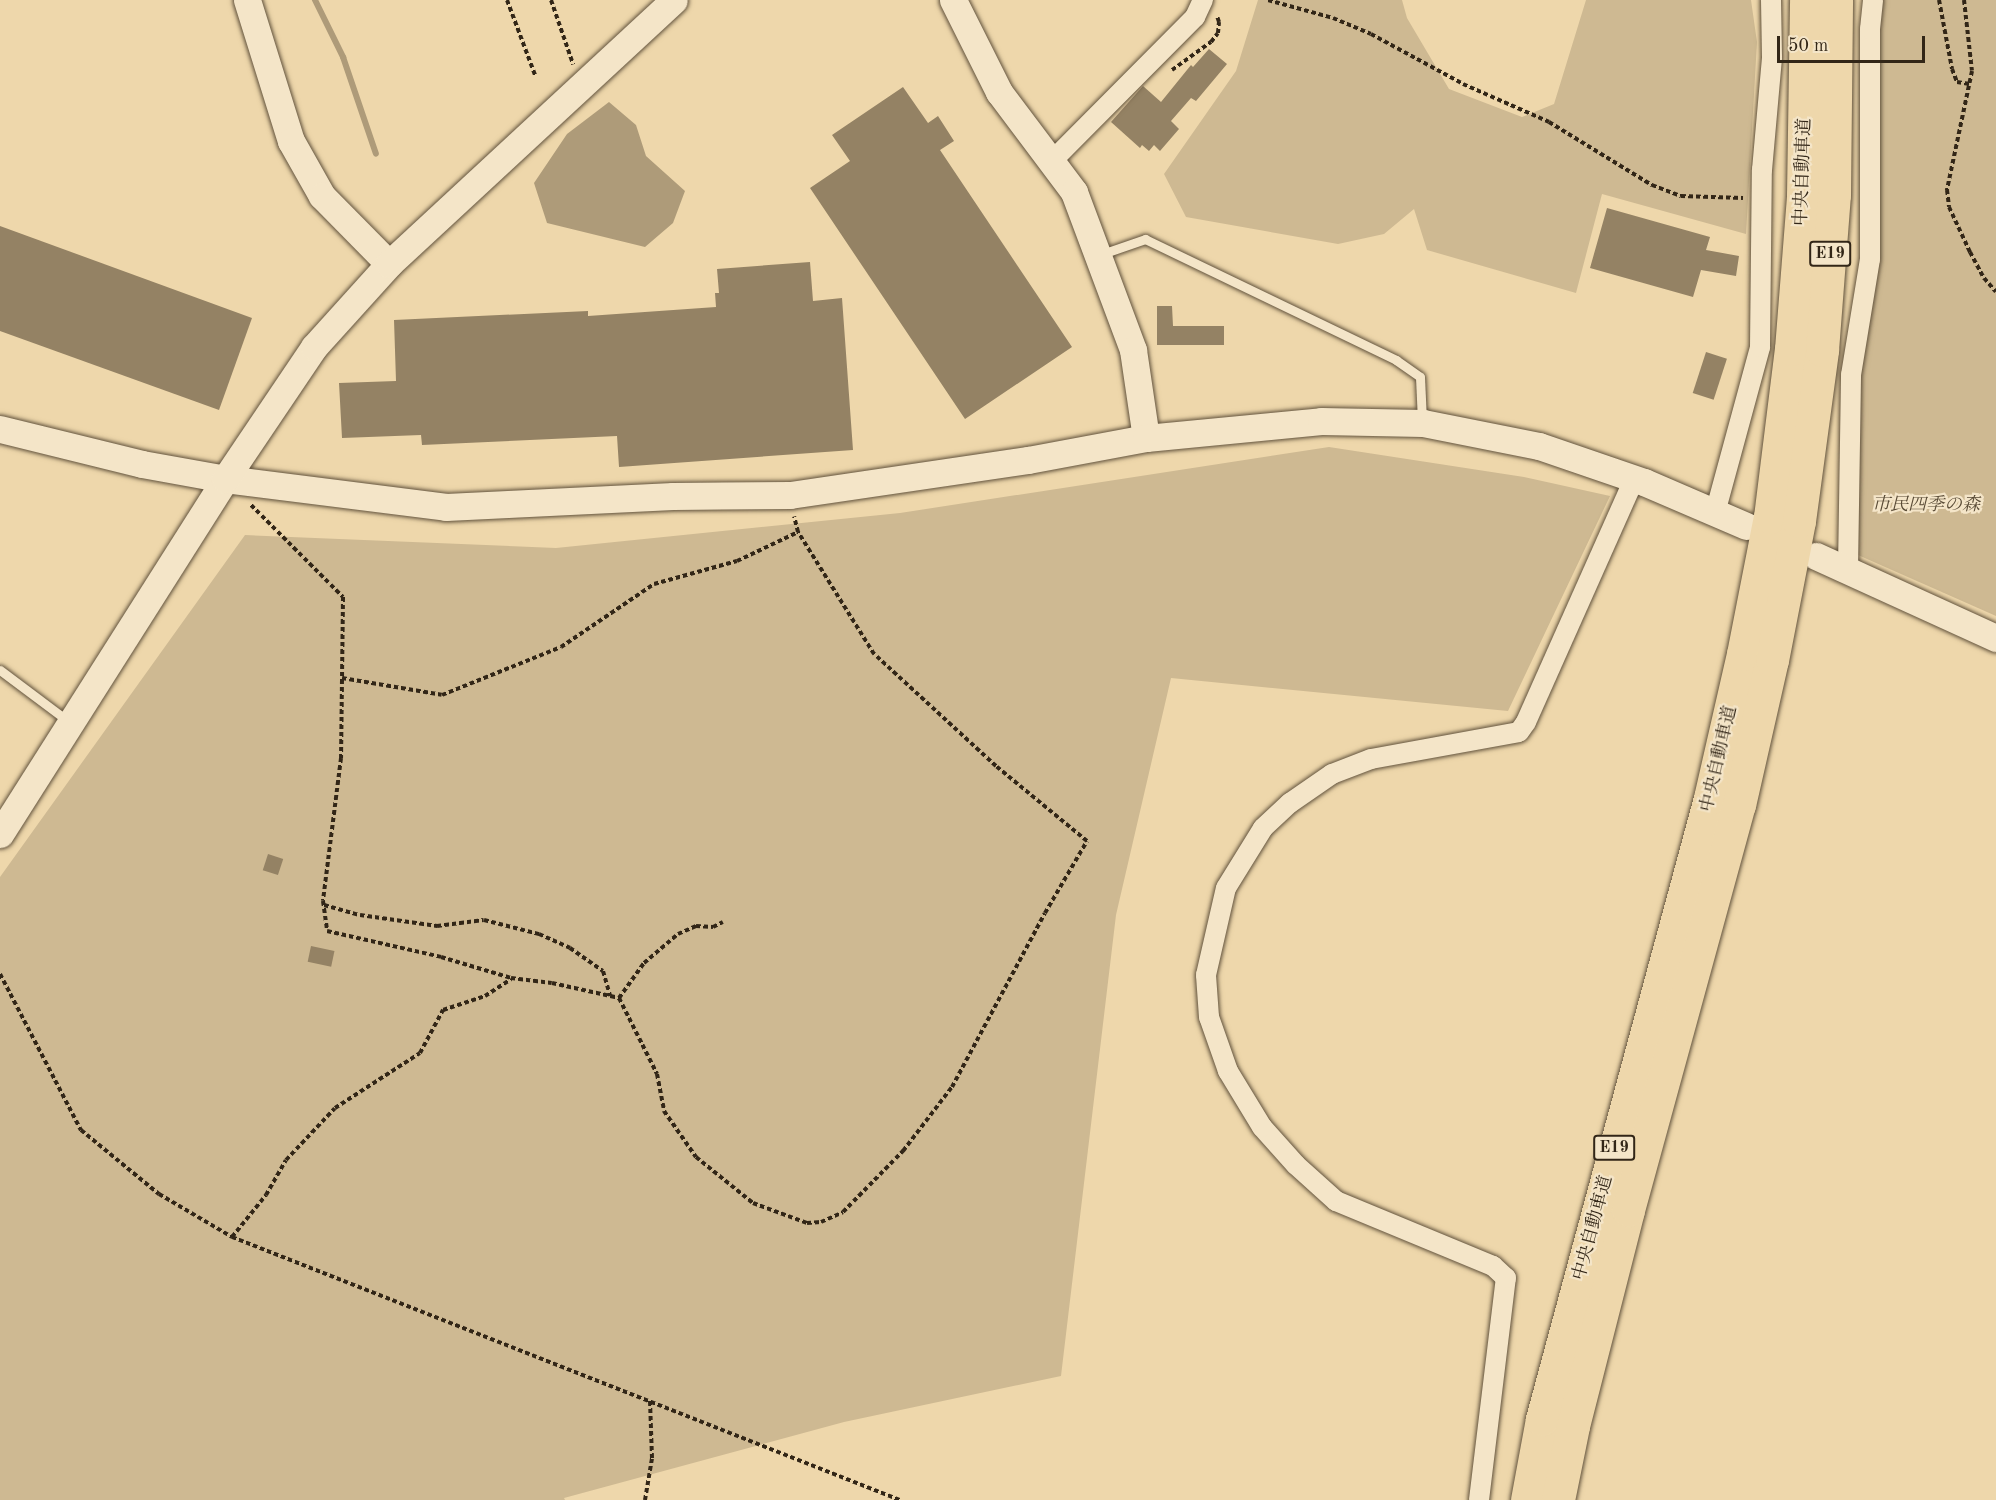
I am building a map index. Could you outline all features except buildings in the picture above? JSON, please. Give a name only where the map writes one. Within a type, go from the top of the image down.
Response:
[{"type":"highway","name":"中央自動車道","points":[[1527,1500],[1548,1397],[1710,798],[1743,654],[1770,517],[1791,349],[1803,195],[1806,0]]},
{"type":"highway","name":"中央自動車道","points":[[1558,1500],[1573,1426],[1625,1222],[1739,805],[1772,660],[1799,521],[1822,350],[1834,195],[1836,0]]},
{"type":"street","points":[[247,0],[291,141],[322,196],[389,264]]},
{"type":"street","points":[[0,834],[225,479],[315,346],[389,264],[674,0]]},
{"type":"street","points":[[953,0],[999,92],[1074,192],[1133,350],[1146,438]]},
{"type":"street","points":[[1052,161],[1195,17],[1203,0]]},
{"type":"street","points":[[1715,513],[1760,347],[1761,199],[1772,57],[1771,0]]},
{"type":"street","points":[[1848,569],[1851,375],[1870,259],[1870,30],[1873,0]]},
{"type":"street","points":[[0,429],[131,462],[225,479],[446,507],[673,496],[790,495],[1028,460],[1146,438],[1321,421],[1423,423],[1539,446],[1634,479],[1746,526]]},
{"type":"street","points":[[1479,1500],[1506,1278],[1493,1266],[1336,1201],[1296,1165],[1262,1127],[1228,1071],[1209,1017],[1206,975],[1226,888],[1263,828],[1290,803],[1332,774],[1371,759],[1519,732],[1526,722],[1634,479]]},
{"type":"street","points":[[1816,556],[1996,638]]},
{"type":"lane","points":[[1096,256],[1145,239],[1396,360],[1420,377],[1423,423]]},
{"type":"lane","points":[[0,670],[70,722]]},
{"type":"path","points":[[507,0],[535,75]]},
{"type":"path","points":[[551,0],[571,62],[585,81]]},
{"type":"path","points":[[1268,0],[1333,18],[1371,34],[1463,84],[1549,122],[1652,185],[1681,196],[1761,199]]},
{"type":"path","points":[[1939,0],[1952,69],[1957,82],[1970,84]]},
{"type":"path","points":[[1964,0],[1972,71],[1948,180],[1948,199],[1949,207],[1970,252],[1984,278],[1996,292]]},
{"type":"path","points":[[225,479],[343,597],[341,758],[324,905],[327,931],[441,957],[511,978],[552,983],[619,998]]},
{"type":"path","points":[[619,998],[657,1074],[664,1111],[696,1157],[753,1203],[807,1223],[821,1222],[843,1212],[895,1158],[952,1087],[1045,913],[1087,841],[996,766],[874,654],[798,532],[790,495]]},
{"type":"path","points":[[342,678],[442,695],[561,647],[654,584],[737,561],[798,532]]},
{"type":"path","points":[[324,905],[360,915],[436,926],[484,920],[521,928],[570,948],[603,971],[610,996]]},
{"type":"path","points":[[619,998],[644,963],[678,934],[696,926],[713,927],[723,922]]},
{"type":"path","points":[[0,974],[81,1130],[159,1194],[232,1237],[900,1500]]},
{"type":"path","points":[[232,1237],[266,1195],[286,1160],[335,1108],[420,1053],[443,1010],[485,996],[511,978]]},
{"type":"path","points":[[645,1500],[652,1458],[650,1401]]},
{"type":"green space","points":[[1258,0],[1402,0],[1407,18],[1449,89],[1522,117],[1554,104],[1586,0],[1751,0],[1757,42],[1746,234],[1602,194],[1576,293],[1427,250],[1414,209],[1384,234],[1338,244],[1186,217],[1164,174],[1236,71]]},
{"type":"green space","name":"市民四季の森","points":[[1879,0],[1996,0],[1996,616],[1858,555],[1857,381]]},
{"type":"green space","points":[[1329,447],[1524,477],[1610,496],[1508,711],[1171,678],[1116,915],[1061,1376],[844,1422],[564,1498],[565,1500],[0,1500],[0,877],[245,535],[556,548],[900,513]]},
{"type":"shaded area","points":[[609,102],[636,125],[646,156],[685,191],[673,223],[645,247],[547,223],[534,183],[567,134]]},
{"type":"waterway","points":[[315,0],[343,57],[376,154]]}]
